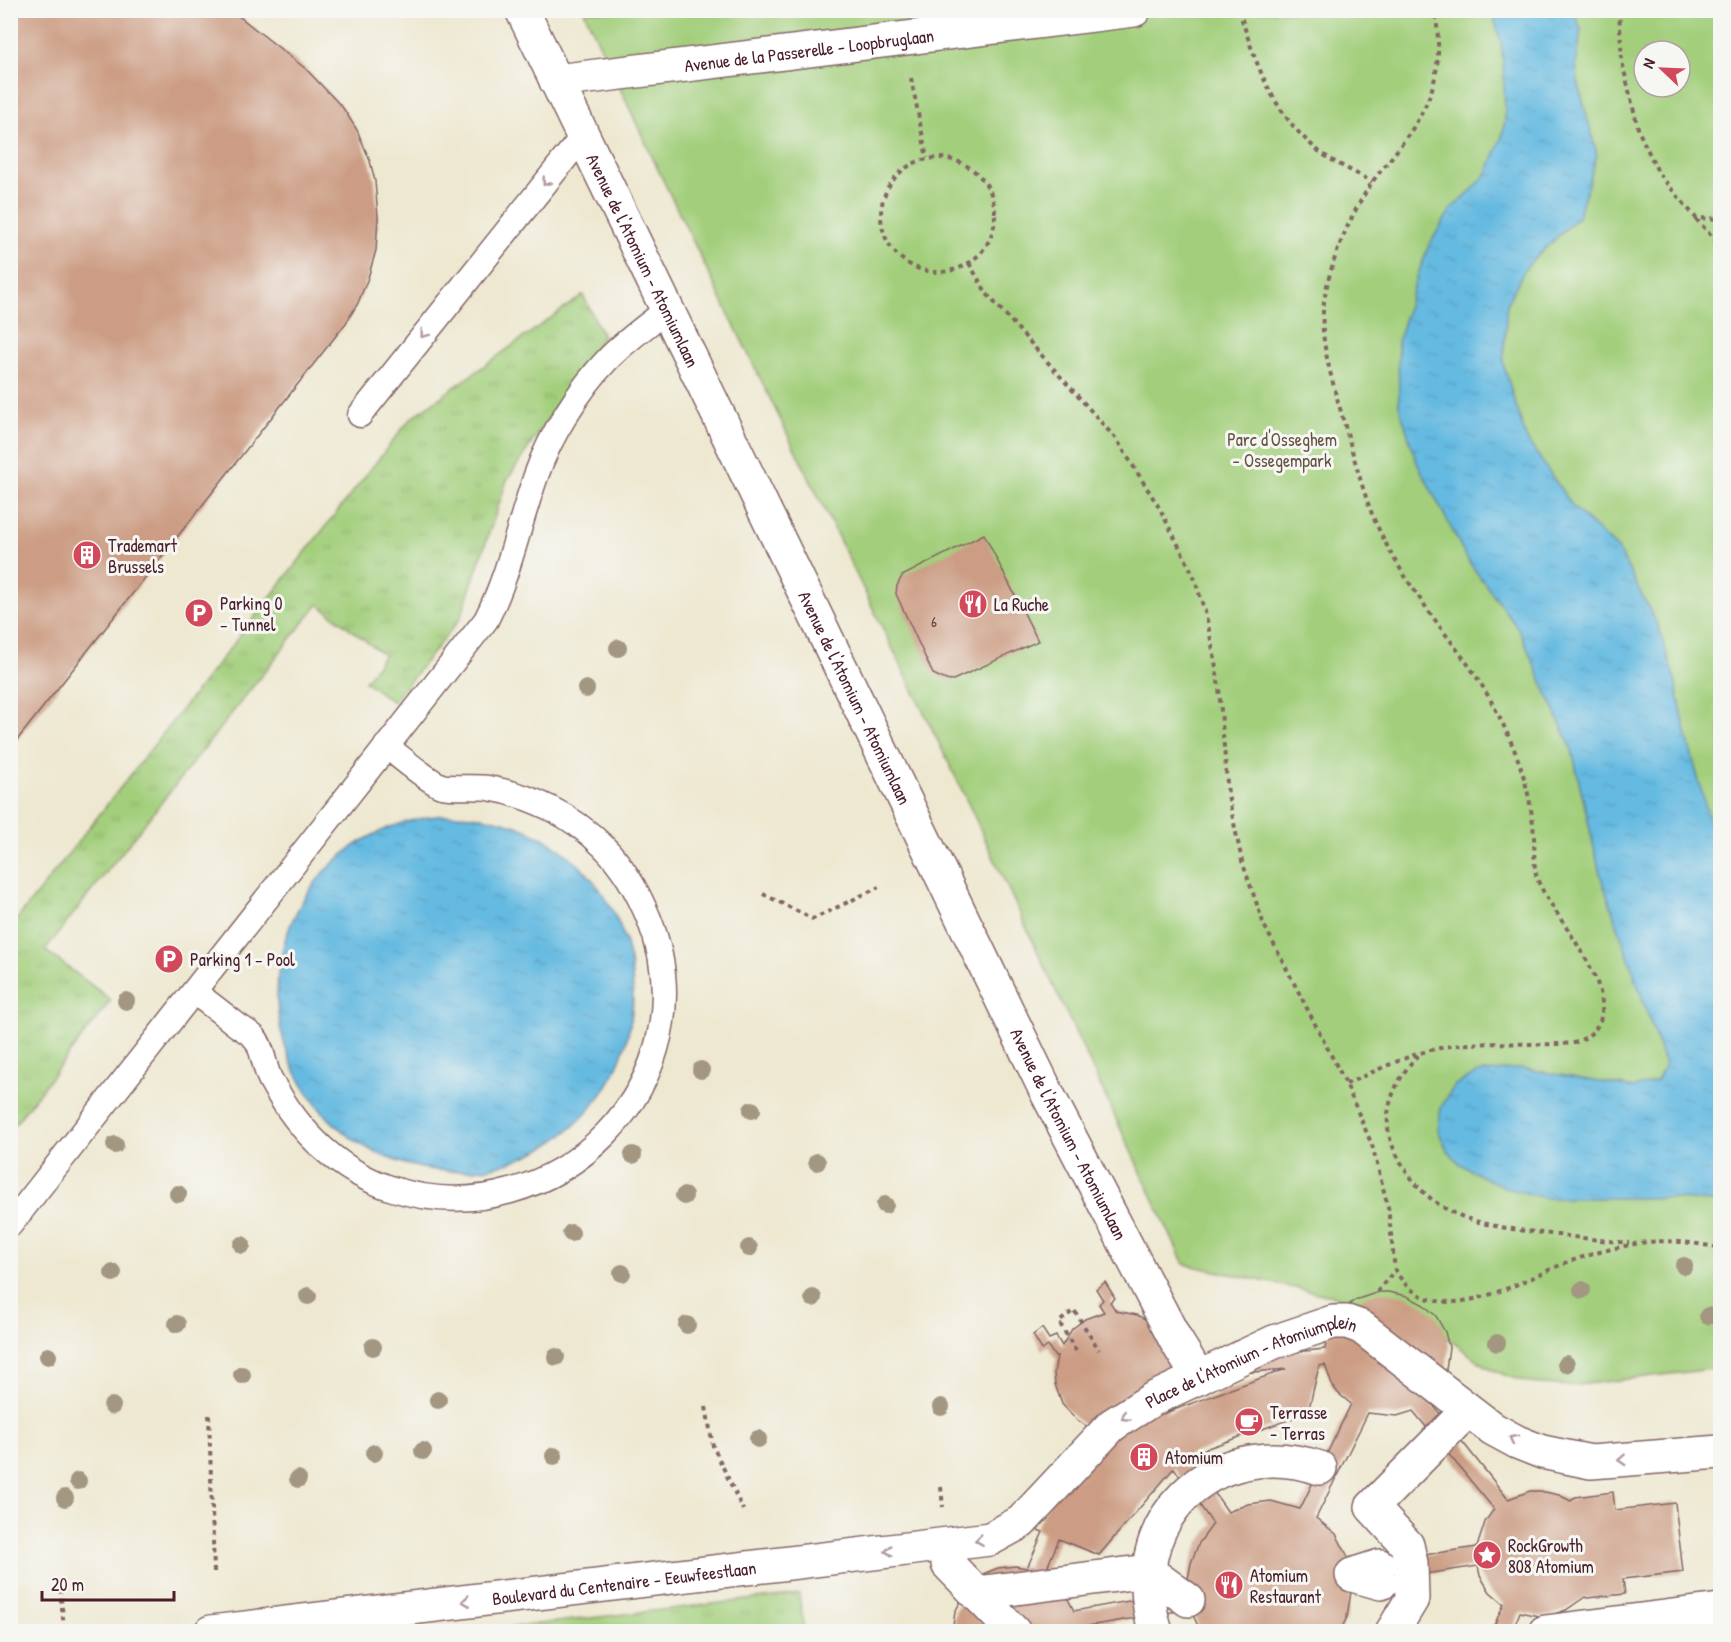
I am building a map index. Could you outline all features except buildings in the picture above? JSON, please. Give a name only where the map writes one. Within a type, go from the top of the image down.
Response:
[{"type":"street","name":"Avenue de la Passerelle - Loopbruglaan","points":[[556,81],[1134,10]]},
{"type":"street","name":"Avenue de l'Atomium - Atomiumlaan","points":[[519,12],[583,136],[1047,1093],[1175,1339],[1199,1378]]},
{"type":"street","name":"Place de l'Atomium - Atomiumplein","points":[[948,1554],[990,1539],[1021,1522],[1112,1425],[1153,1399],[1275,1342],[1333,1322],[1347,1322],[1361,1327],[1493,1429],[1525,1445],[1568,1458],[1591,1462],[1720,1452]]},
{"type":"street","points":[[1392,1632],[1412,1599],[1396,1573],[1407,1545],[1372,1507],[1460,1418]]},
{"type":"street","points":[[1156,1632],[1148,1604],[1148,1571],[1156,1538],[1163,1523],[1182,1497],[1209,1476],[1239,1464],[1272,1459],[1296,1461],[1320,1468]]},
{"type":"street","points":[[948,1554],[976,1593],[1014,1632]]},
{"type":"street","name":"Boulevard du Centenaire - Eeuwfeestlaan","points":[[211,1632],[288,1626],[948,1554]]},
{"type":"street","points":[[976,1593],[1148,1571],[1188,1600]]},
{"type":"street","points":[[1546,1631],[1720,1610]]},
{"type":"lane","points":[[360,415],[583,136]]},
{"type":"lane","points":[[10,1225],[486,620],[505,577],[537,472],[556,432],[606,361],[635,334],[667,310]]},
{"type":"lane","points":[[194,992],[256,1040],[267,1073],[283,1104],[304,1132],[330,1155],[359,1175],[392,1188],[425,1197],[460,1199],[495,1195],[529,1186],[560,1171],[582,1156],[614,1126],[634,1098],[650,1066],[660,1032],[663,997],[661,963],[654,930],[641,899],[629,879],[603,846],[578,825],[549,807],[518,795],[486,788],[441,787],[386,746]]},
{"type":"path","points":[[1239,10],[1263,80],[1294,128],[1321,152],[1372,182]]},
{"type":"path","points":[[1346,1084],[1420,1053],[1446,1046],[1574,1043],[1591,1034],[1602,1011],[1596,979],[1588,960],[1545,896],[1537,877],[1533,822],[1517,756],[1486,693],[1399,569],[1363,491],[1339,405],[1323,332],[1323,308],[1327,283],[1346,230],[1372,182],[1411,132],[1432,92],[1439,51],[1435,10]]},
{"type":"path","points":[[1619,10],[1622,62],[1639,132],[1659,174],[1720,245]]},
{"type":"path","points":[[906,39],[911,84],[927,158]]},
{"type":"path","points":[[927,158],[945,158],[962,162],[976,172],[987,186],[994,202],[995,219],[991,236],[982,252],[969,263],[954,270],[937,273],[920,270],[905,263],[893,251],[884,236],[881,220],[881,203],[887,187],[898,173],[927,158]]},
{"type":"path","points":[[1696,218],[1720,219]]},
{"type":"path","points":[[969,263],[987,294],[1117,440],[1160,509],[1193,574],[1206,615],[1214,655],[1228,795],[1242,861],[1264,925],[1346,1084],[1372,1145],[1388,1207],[1395,1270],[1400,1278],[1417,1293],[1441,1302],[1455,1303],[1479,1299],[1568,1262],[1633,1244],[1666,1241],[1697,1243],[1720,1248]]},
{"type":"path","points":[[763,894],[813,919],[879,887]]},
{"type":"path","points":[[1420,1053],[1406,1068],[1394,1089],[1388,1112],[1387,1128],[1391,1143],[1404,1170],[1421,1191],[1447,1210],[1482,1224],[1633,1244]]},
{"type":"path","points":[[1377,1292],[1395,1270]]},
{"type":"path","points":[[1076,1351],[1059,1322],[1074,1310],[1099,1350]]},
{"type":"path","points":[[706,1407],[713,1446],[743,1510]]},
{"type":"path","points":[[209,1415],[214,1572]]},
{"type":"path","points":[[60,1589],[64,1626]]},
{"type":"green space","name":"Parc d'Osseghem - Ossegempark","points":[[584,11],[1720,11],[1720,1368],[1569,1386],[1529,1383],[1485,1366],[1415,1314],[1184,1264],[960,786],[662,178]]},
{"type":"green space","points":[[583,295],[603,336],[507,480],[460,619],[393,702],[365,681],[384,655],[318,604],[45,950],[111,1000],[11,1129],[11,927],[410,419]]},
{"type":"green space","points":[[799,1594],[804,1631],[477,1631]]},
{"type":"water","points":[[1492,11],[1574,11],[1581,30],[1576,66],[1578,82],[1597,155],[1578,217],[1527,266],[1507,303],[1503,363],[1526,438],[1573,507],[1618,549],[1658,626],[1675,680],[1687,737],[1714,837],[1720,848],[1720,1203],[1669,1198],[1545,1198],[1507,1188],[1460,1164],[1447,1150],[1438,1130],[1441,1107],[1455,1085],[1478,1073],[1521,1068],[1634,1088],[1657,1081],[1665,1065],[1600,874],[1572,750],[1519,630],[1469,562],[1417,463],[1399,406],[1398,342],[1413,288],[1429,245],[1451,209],[1487,173],[1502,136],[1505,121],[1504,75],[1501,42]]},
{"type":"water","points":[[455,815],[490,819],[523,829],[554,845],[581,867],[603,894],[619,925],[629,958],[633,993],[629,1028],[619,1061],[603,1092],[581,1119],[554,1141],[523,1157],[490,1167],[455,1171],[420,1167],[387,1157],[356,1141],[329,1119],[307,1092],[291,1061],[281,1028],[277,993],[281,958],[291,925],[307,894],[329,867],[356,845],[387,829],[420,819]]},
{"type":"place","name":"Trademart Brussels","points":[[87,555]]},
{"type":"place","name":"La Ruche","points":[[973,604]]},
{"type":"place","name":"Parking 0 – Tunnel","points":[[199,613]]},
{"type":"place","name":"Parking 1 – Pool","points":[[169,959]]},
{"type":"place","name":"Terrasse - Terras","points":[[1249,1422]]},
{"type":"place","name":"Atomium","points":[[1144,1457]]},
{"type":"place","name":"RockGrowth 808 Atomium","points":[[1487,1555]]},
{"type":"place","name":"Atomium Restaurant","points":[[1229,1585]]}]
